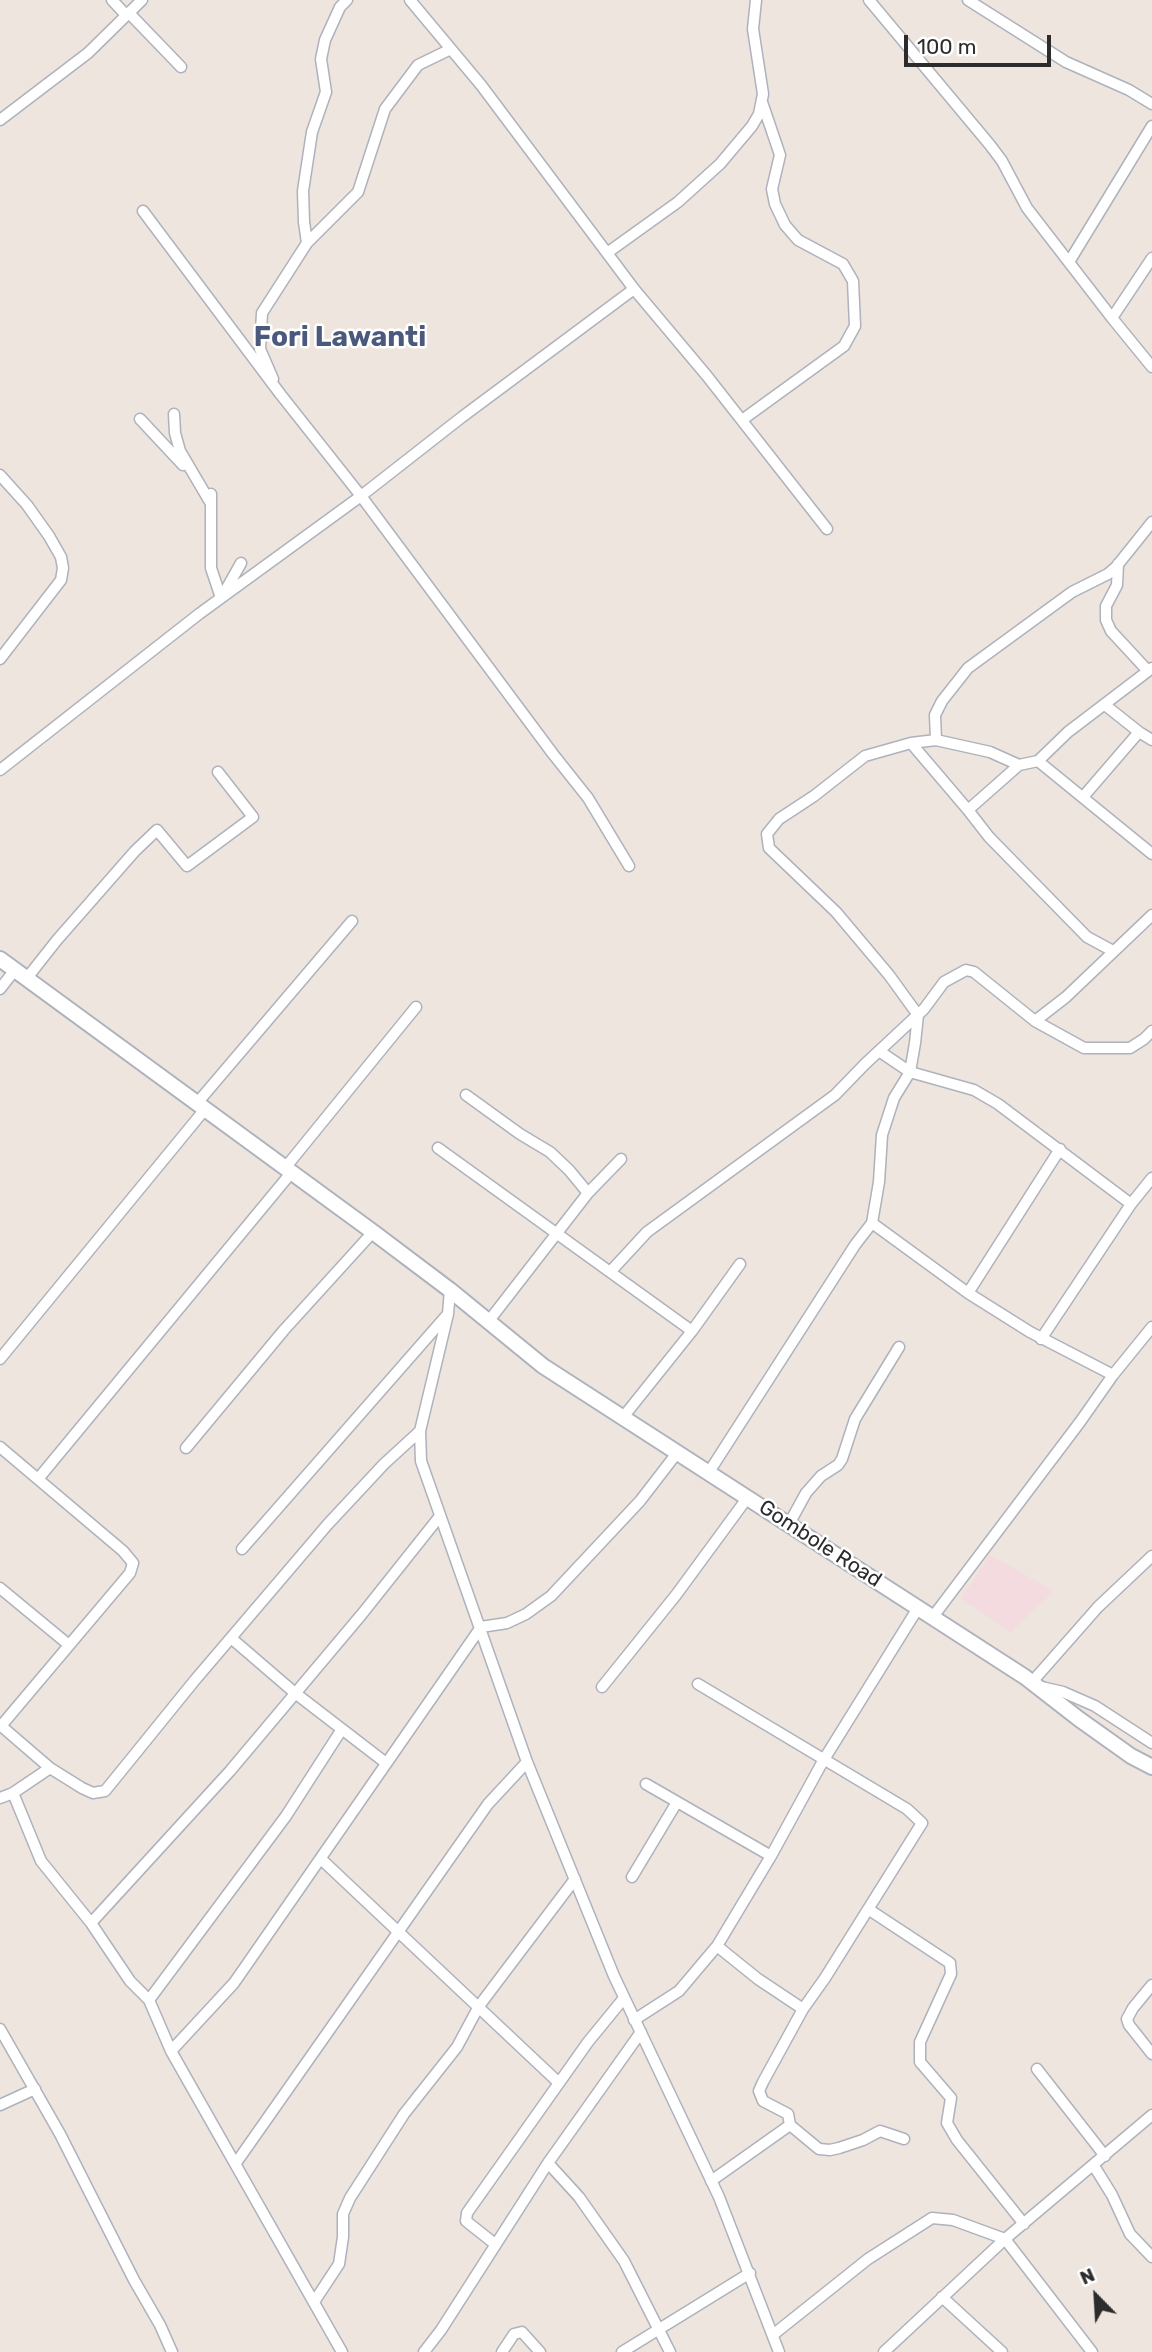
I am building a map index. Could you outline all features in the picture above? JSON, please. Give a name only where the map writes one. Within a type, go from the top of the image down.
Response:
[{"type":"street","points":[[112,0],[181,67]]},
{"type":"street","points":[[0,120],[88,53],[142,0]]},
{"type":"street","points":[[307,243],[303,222],[303,191],[312,132],[326,92],[321,59],[325,40],[340,7],[347,0]]},
{"type":"street","points":[[410,0],[481,85],[634,289],[827,529]]},
{"type":"street","points":[[607,253],[678,202],[720,163],[760,114],[764,94],[752,29],[756,0]]},
{"type":"street","points":[[869,0],[990,145],[1002,161],[1027,208],[1152,367]]},
{"type":"street","points":[[968,0],[1066,62],[1129,90],[1152,104]]},
{"type":"street","points":[[281,395],[260,349],[262,313],[307,243],[358,192],[385,109],[418,65],[451,49]]},
{"type":"street","points":[[742,420],[844,346],[855,326],[853,281],[843,264],[798,240],[785,225],[775,204],[772,189],[780,155],[762,102]]},
{"type":"street","points":[[1069,262],[1152,126]]},
{"type":"street","points":[[143,211],[588,798],[629,866]]},
{"type":"street","points":[[1112,318],[1152,258]]},
{"type":"street","points":[[0,770],[221,598],[361,496],[634,289]]},
{"type":"street","points":[[174,414],[180,451],[193,476]]},
{"type":"street","points":[[140,419],[210,498],[211,568],[221,598]]},
{"type":"street","points":[[0,659],[61,580],[63,568],[61,557],[49,536],[27,505],[1,477]]},
{"type":"street","points":[[936,740],[935,715],[942,701],[968,668],[1062,598],[1108,574],[1152,522]]},
{"type":"street","points":[[221,598],[241,563]]},
{"type":"street","points":[[968,810],[1019,765],[1038,761],[1068,732],[1150,670],[1111,631],[1105,620],[1106,606],[1116,585],[1118,564]]},
{"type":"street","points":[[1105,705],[1152,740]]},
{"type":"street","points":[[1083,797],[1139,732]]},
{"type":"street","points":[[709,1472],[855,1245],[872,1223],[884,1127],[894,1098],[910,1072],[918,1015],[889,975],[835,912],[769,848],[767,834],[779,819],[814,796],[865,756],[911,743],[936,740],[990,752],[1019,765]]},
{"type":"street","points":[[911,743],[989,837],[1087,937],[1112,951]]},
{"type":"street","points":[[1038,761],[1152,854]]},
{"type":"street","points":[[0,989],[21,974],[57,940],[135,851],[157,830],[187,866],[253,817],[218,772]]},
{"type":"street","points":[[1035,1021],[1066,997],[1152,915]]},
{"type":"street","points":[[0,1359],[352,921]]},
{"type":"street","name":"Gombole Road","points":[[0,959],[373,1232],[450,1290],[543,1366],[1035,1684],[1121,1749],[1152,1767]]},
{"type":"street","points":[[611,1271],[647,1232],[835,1095],[918,1015],[944,982],[966,970],[974,972],[1035,1021],[1084,1048],[1130,1048],[1144,1040],[1152,1031]]},
{"type":"street","points":[[38,1479],[288,1171],[416,1007]]},
{"type":"street","points":[[879,1051],[910,1072],[974,1090],[998,1104],[1131,1204]]},
{"type":"street","points":[[466,1095],[550,1152],[588,1193]]},
{"type":"street","points":[[438,1148],[692,1331]]},
{"type":"street","points":[[968,1293],[1060,1149]]},
{"type":"street","points":[[488,1322],[588,1193],[621,1160]]},
{"type":"street","points":[[1041,1339],[1131,1204],[1152,1178]]},
{"type":"street","points":[[872,1223],[968,1293],[1041,1339],[1113,1375]]},
{"type":"street","points":[[186,1448],[284,1330],[373,1232]]},
{"type":"street","points":[[624,1416],[692,1331],[740,1264]]},
{"type":"street","points":[[450,1290],[448,1314],[420,1431],[421,1461],[527,1762],[624,1998],[711,2181],[750,2273],[779,2352]]},
{"type":"street","points":[[242,1549],[448,1314]]},
{"type":"street","points":[[932,1618],[1113,1375],[1152,1327]]},
{"type":"street","points":[[789,1524],[806,1493],[821,1476],[842,1460],[855,1419],[899,1347]]},
{"type":"street","points":[[0,1447],[123,1551],[133,1563],[131,1573],[1,1726],[50,1768],[93,1793],[105,1791],[328,1524],[384,1464],[420,1431]]},
{"type":"street","points":[[171,2051],[234,1983],[481,1627],[507,1623],[526,1614],[551,1596],[640,1501],[677,1453]]},
{"type":"street","points":[[602,1687],[748,1497]]},
{"type":"street","points":[[91,1923],[230,1771],[440,1516]]},
{"type":"street","points":[[1152,1556],[1098,1607],[1035,1684],[1063,1692],[1095,1706],[1152,1743]]},
{"type":"street","points":[[0,1588],[69,1645]]},
{"type":"street","points":[[634,2020],[679,1991],[717,1945],[771,1856],[823,1761],[918,1608]]},
{"type":"street","points":[[231,1638],[386,1763]]},
{"type":"street","points":[[698,1684],[907,1810],[922,1823],[803,2009],[759,2091],[764,2101],[788,2114],[790,2125],[818,2149],[839,2148],[880,2131],[904,2139]]},
{"type":"street","points":[[149,2000],[286,1816],[342,1729]]},
{"type":"street","points":[[236,2163],[488,1804],[527,1762]]},
{"type":"street","points":[[0,1798],[13,1793],[50,1768]]},
{"type":"street","points":[[646,1784],[771,1856]]},
{"type":"street","points":[[13,1793],[41,1861],[91,1923],[130,1981],[149,2000],[171,2051],[342,2352]]},
{"type":"street","points":[[632,1877],[677,1802]]},
{"type":"street","points":[[321,1859],[559,2083]]},
{"type":"street","points":[[314,2302],[339,2264],[343,2214],[350,2198],[404,2114],[457,2047],[479,2006],[575,1879]]},
{"type":"street","points":[[868,1909],[950,1963],[951,1975],[920,2042],[920,2062],[951,2098],[947,2123],[957,2140],[1024,2224]]},
{"type":"street","points":[[717,1945],[758,1979],[803,2009]]},
{"type":"street","points":[[1152,1985],[1127,2019],[1152,2054]]},
{"type":"street","points":[[495,2244],[465,2218],[559,2083],[624,1998]]},
{"type":"street","points":[[0,2029],[61,2134],[172,2352]]},
{"type":"street","points":[[424,2352],[441,2330],[548,2163],[641,2032]]},
{"type":"street","points":[[1037,2069],[1105,2157]]},
{"type":"street","points":[[0,2105],[35,2089]]},
{"type":"street","points":[[884,2352],[1005,2239],[1152,2115]]},
{"type":"street","points":[[711,2181],[790,2125]]},
{"type":"street","points":[[548,2163],[579,2197],[624,2261],[670,2352]]},
{"type":"street","points":[[1094,2166],[1112,2195],[1130,2234],[1151,2255]]},
{"type":"street","points":[[774,2334],[868,2259],[932,2218],[953,2220],[1005,2239],[1092,2352]]},
{"type":"street","points":[[622,2352],[750,2273]]},
{"type":"street","points":[[942,2297],[1002,2352]]},
{"type":"street","points":[[502,2352],[514,2334],[522,2332],[540,2352]]},
{"type":"shaded area","points":[[990,1555],[1054,1591],[1011,1633],[961,1598]]},
{"type":"district","name":"Fori Lawanti","points":[[340,338]]}]
